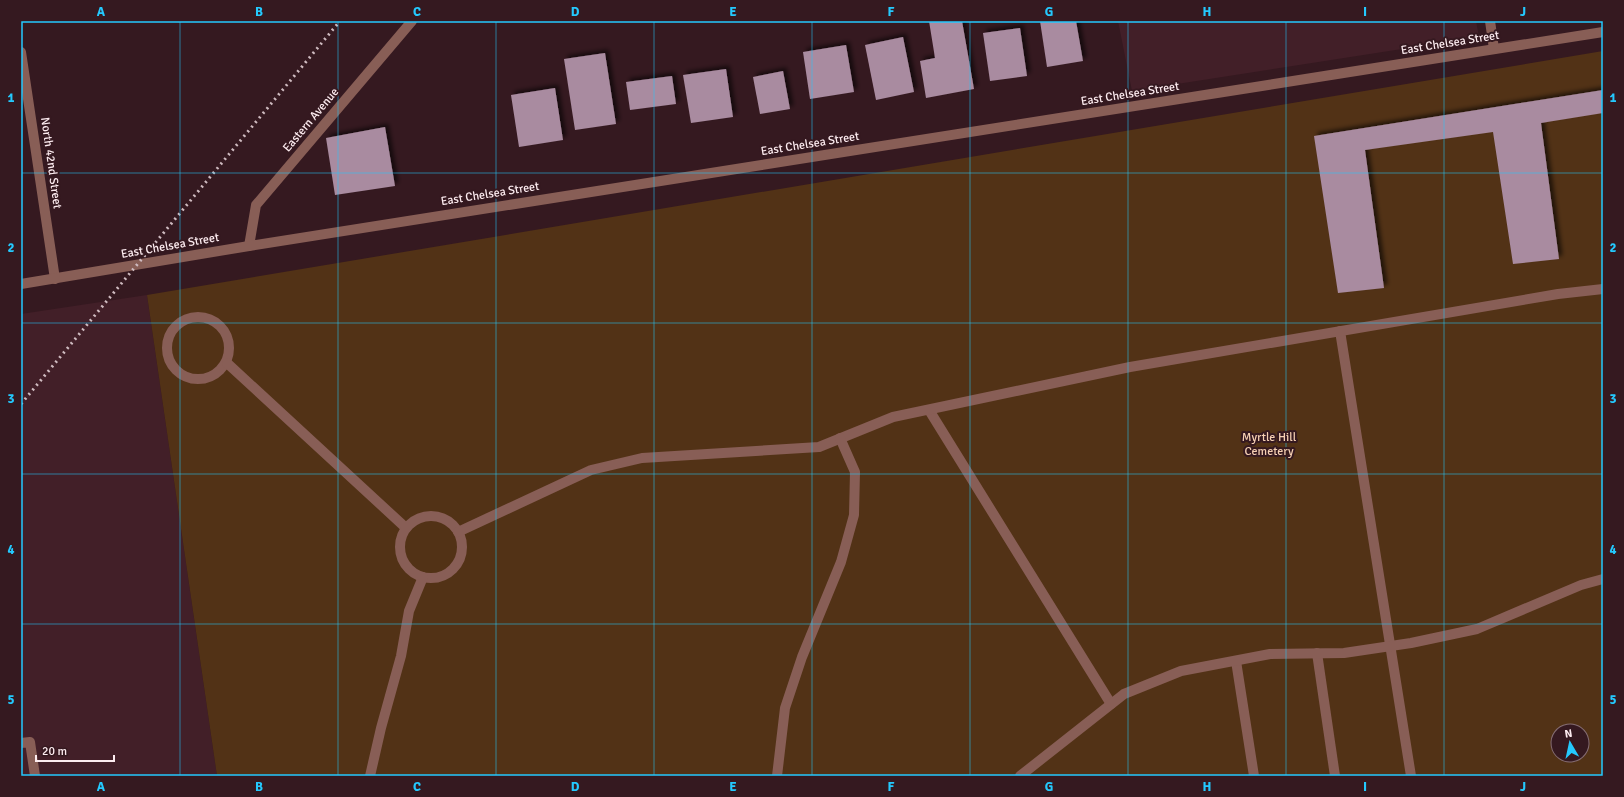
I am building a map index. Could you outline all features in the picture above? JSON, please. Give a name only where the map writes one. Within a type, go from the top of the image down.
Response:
[{"type":"street","name":"Eastern Avenue","points":[[249,246],[256,205],[412,21]]},
{"type":"street","points":[[1490,21],[1494,49]]},
{"type":"street","name":"East Chelsea Street","points":[[21,284],[249,246],[1603,32]]},
{"type":"street","name":"North 42nd Street","points":[[21,52],[55,279]]},
{"type":"street","points":[[458,532],[591,470],[642,458],[819,447],[893,417],[1130,366],[1558,294],[1603,289]]},
{"type":"street","points":[[201,317],[211,320],[220,326],[226,334],[229,343],[227,363],[220,371],[211,376],[201,379],[191,378],[174,368],[169,359],[167,349],[169,339],[174,330],[181,323],[190,318],[201,317]]},
{"type":"street","points":[[1340,331],[1411,776]]},
{"type":"street","points":[[227,363],[406,528]]},
{"type":"street","points":[[929,410],[1111,704]]},
{"type":"street","points":[[777,776],[786,708],[802,657],[841,562],[854,515],[855,472],[840,438]]},
{"type":"street","points":[[433,516],[443,518],[452,524],[458,532],[461,542],[461,552],[458,561],[452,569],[443,575],[434,578],[423,577],[410,570],[401,557],[400,542],[406,528],[418,519],[433,516]]},
{"type":"street","points":[[370,776],[381,728],[401,656],[409,611],[423,577]]},
{"type":"street","points":[[1020,776],[1124,694],[1181,671],[1270,654],[1344,653],[1391,646],[1477,629],[1581,585],[1603,579]]},
{"type":"street","points":[[1317,653],[1335,776]]},
{"type":"street","points":[[1236,661],[1254,776]]},
{"type":"street","points":[[21,743],[30,742],[35,776]]},
{"type":"shaded area","points":[[1118,21],[1476,21],[1479,37],[1132,91]]},
{"type":"shaded area","points":[[147,295],[217,776],[21,776],[21,314]]},
{"type":"green space","name":"Myrtle Hill Cemetery","points":[[1603,51],[1603,776],[217,776],[147,295]]},
{"type":"building","points":[[929,21],[962,21],[974,89],[926,98],[920,61],[935,58]]},
{"type":"building","points":[[1040,21],[1076,21],[1083,61],[1047,67]]},
{"type":"building","points":[[1020,28],[1027,76],[990,81],[983,33]]},
{"type":"building","points":[[903,37],[914,92],[876,100],[865,45]]},
{"type":"building","points":[[846,45],[854,92],[810,99],[803,52]]},
{"type":"building","points":[[605,53],[616,124],[575,130],[564,59]]},
{"type":"building","points":[[726,69],[733,117],[691,123],[683,75]]},
{"type":"building","points":[[783,71],[790,109],[760,114],[753,77]]},
{"type":"building","points":[[672,76],[676,104],[630,110],[626,82]]},
{"type":"building","points":[[555,88],[563,140],[519,147],[511,95]]},
{"type":"building","points":[[1603,90],[1603,113],[1541,123],[1559,259],[1513,264],[1493,132],[1365,150],[1384,288],[1338,293],[1314,136]]},
{"type":"building","points":[[385,127],[395,186],[335,195],[326,138]]},
{"type":"railway","points":[[21,404],[340,21]]}]
